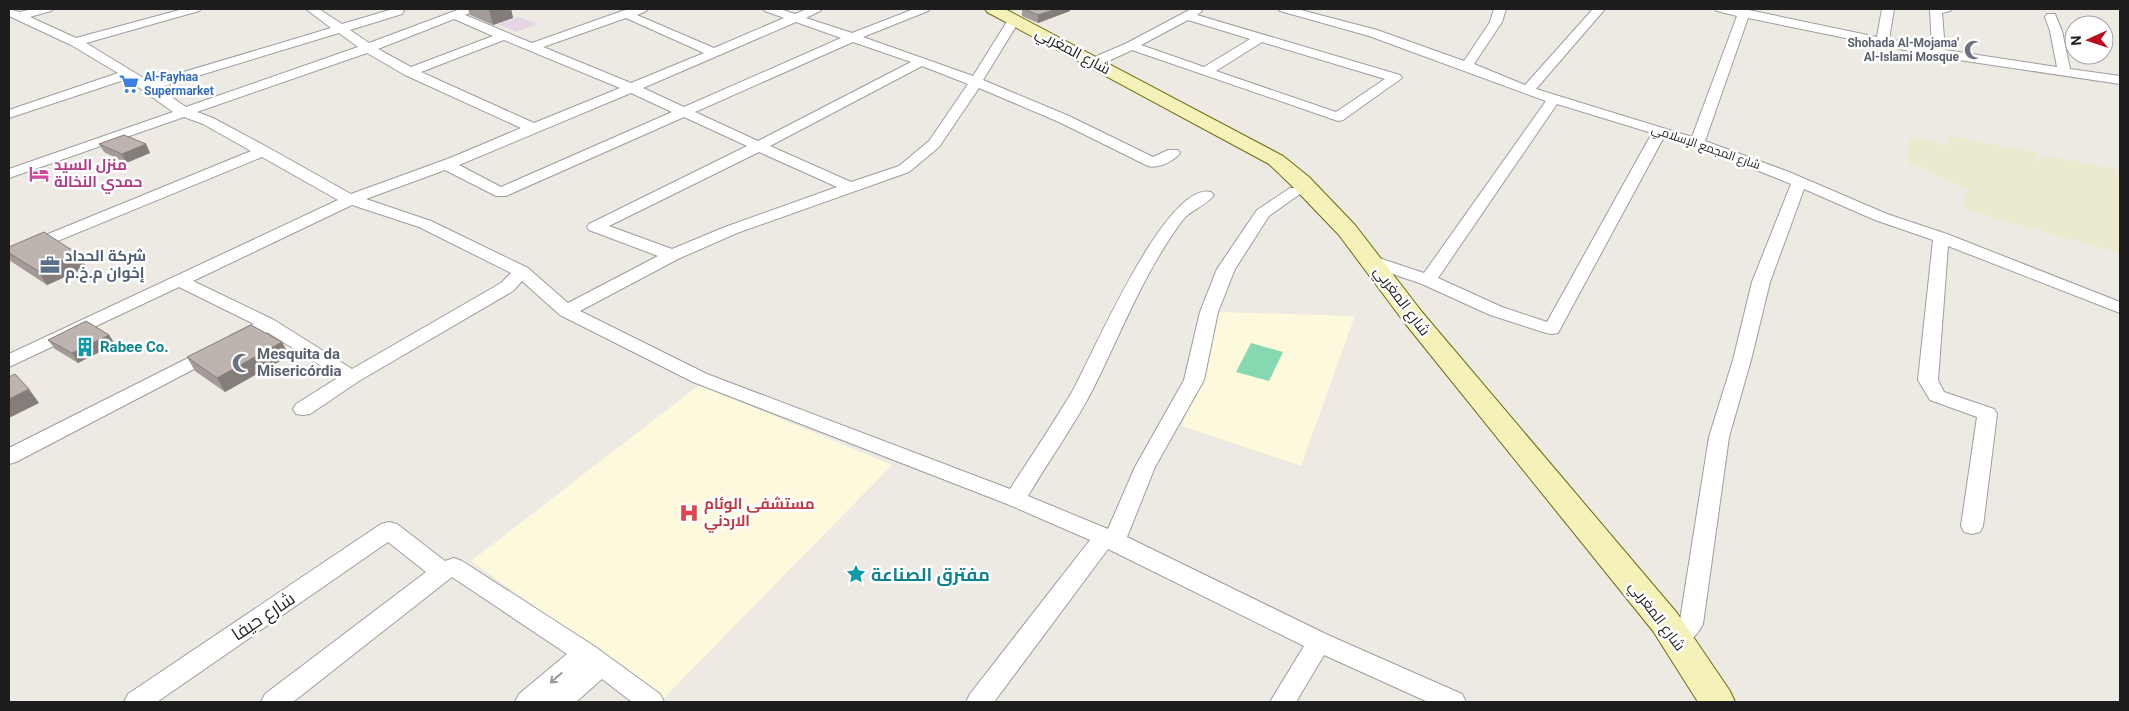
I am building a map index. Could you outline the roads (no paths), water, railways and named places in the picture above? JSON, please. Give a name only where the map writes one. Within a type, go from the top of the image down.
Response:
[{"type":"main road","name":"شارع المغربي","points":[[982,9],[1002,16],[1095,62],[1276,160],[1301,182],[1347,230],[1413,317],[1665,622],[1718,702]]},
{"type":"main road","name":"شارع المغربي","points":[[1002,16],[1210,131],[1280,173],[1362,263],[1410,330],[1640,616],[1699,702]]},
{"type":"street","points":[[14,14],[47,9]]},
{"type":"street","points":[[75,42],[195,9]]},
{"type":"street","points":[[312,9],[342,28],[368,48],[410,72],[532,128]]},
{"type":"street","points":[[9,174],[368,48],[470,9]]},
{"type":"street","points":[[532,47],[642,9]]},
{"type":"street","points":[[769,9],[853,37],[976,82],[1051,113],[1153,163],[1173,153]]},
{"type":"street","points":[[9,360],[350,200],[446,164],[816,9]]},
{"type":"street","points":[[446,164],[501,194],[853,37],[924,9]]},
{"type":"street","points":[[1095,62],[1131,46],[1202,9]]},
{"type":"street","name":"شارع المجمع الإسلامي","points":[[1284,9],[1373,33],[1466,66],[1527,91],[1697,143],[1784,175],[1881,218],[1942,237],[2120,308]]},
{"type":"street","points":[[1466,66],[1496,22],[1500,9]]},
{"type":"street","points":[[1527,91],[1599,9]]},
{"type":"street","points":[[1721,9],[1939,53],[2120,80]]},
{"type":"street","points":[[1882,41],[1888,9]]},
{"type":"street","points":[[1939,53],[1936,10],[1946,9]]},
{"type":"street","points":[[149,87],[398,11]]},
{"type":"street","points":[[1697,143],[1744,13]]},
{"type":"street","points":[[14,14],[75,42],[129,74],[183,112],[208,121],[350,200],[425,224],[522,272],[566,311],[700,378],[1015,498],[1114,541],[1319,642],[1453,702]]},
{"type":"street","points":[[626,14],[714,53]]},
{"type":"street","points":[[454,16],[631,88],[851,188]]},
{"type":"street","points":[[566,311],[672,255],[730,230],[907,167],[934,144],[976,82],[1002,16]]},
{"type":"street","points":[[1131,46],[1338,117],[1395,78],[1186,16]]},
{"type":"street","points":[[2051,17],[2056,31],[2064,71]]},
{"type":"street","points":[[410,72],[504,36]]},
{"type":"street","points":[[1205,72],[1260,38]]},
{"type":"street","points":[[672,255],[595,226],[759,146],[921,62]]},
{"type":"street","points":[[9,114],[129,74]]},
{"type":"street","points":[[1428,280],[1554,99]]},
{"type":"street","points":[[1370,260],[1428,280],[1496,311],[1552,329],[1660,131]]},
{"type":"street","points":[[9,256],[264,151]]},
{"type":"street","points":[[1676,638],[1691,624],[1719,437],[1742,360],[1761,282],[1799,183]]},
{"type":"street","points":[[1114,541],[1145,467],[1194,380],[1209,312],[1226,269],[1263,213],[1295,191]]},
{"type":"street","points":[[1015,498],[1082,391],[1136,280],[1176,218],[1186,207],[1206,194]]},
{"type":"street","points":[[1942,237],[1928,380],[1937,396],[1986,414],[1972,526]]},
{"type":"street","points":[[303,410],[352,377],[507,287],[522,272]]},
{"type":"street","points":[[178,281],[268,324],[352,377]]},
{"type":"street","points":[[9,457],[268,324]]},
{"type":"street","name":"شارع حيفا","points":[[137,702],[389,530],[442,572]]},
{"type":"street","points":[[978,702],[1102,540],[1114,541]]},
{"type":"street","points":[[274,702],[442,572],[454,567],[593,659],[651,702]]},
{"type":"street","points":[[1283,702],[1319,642]]},
{"type":"street","points":[[528,702],[593,659]]},
{"type":"street","points":[[559,702],[593,659]]},
{"type":"place","name":"Shohada Al-Mojama' Al-Islami Mosque","points":[[1974,50]]},
{"type":"place","name":"Al-Fayhaa Supermarket","points":[[129,84]]},
{"type":"place","name":"منزل السيد حمدي النخالة","points":[[39,174]]},
{"type":"place","name":"شركة الحداد إخوان م.خ.م","points":[[50,265]]},
{"type":"place","name":"Rabee Co.","points":[[85,347]]},
{"type":"place","name":"Mesquita da Misericórdia","points":[[242,363]]},
{"type":"place","name":"مستشفى الوئام الاردني","points":[[689,513]]},
{"type":"place","name":"مفترق الصناعة","points":[[856,574]]}]
